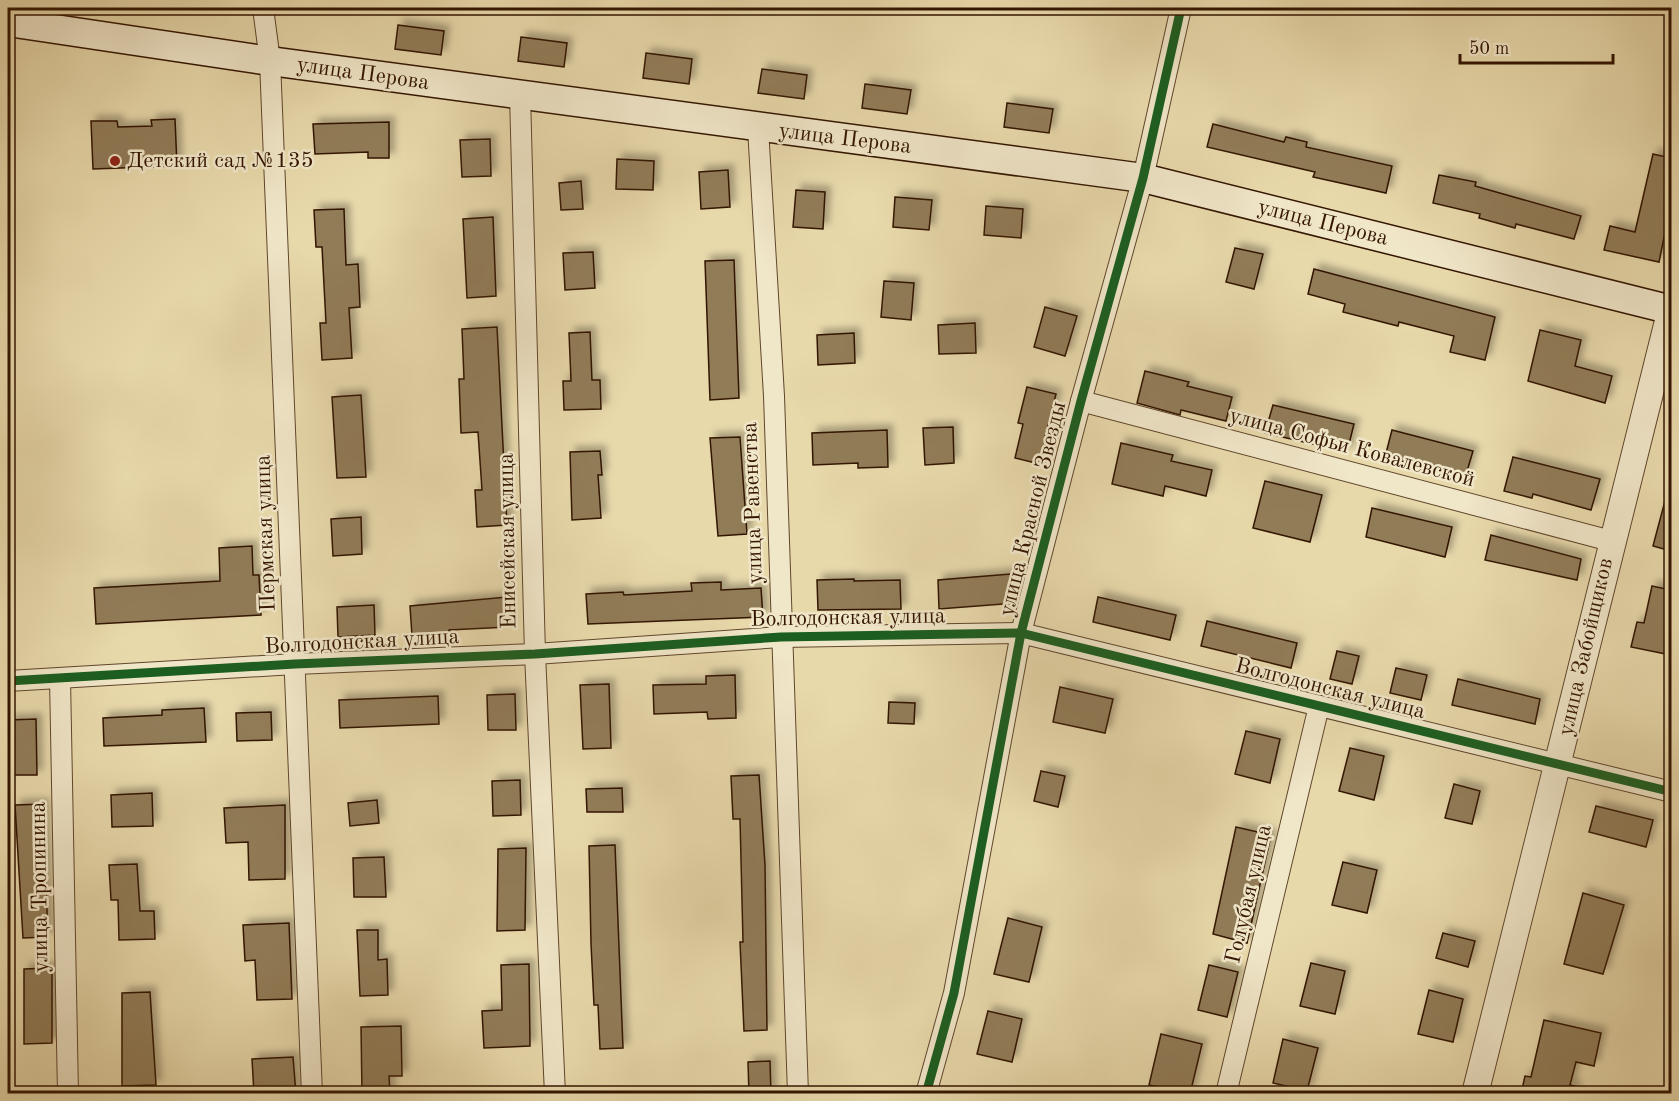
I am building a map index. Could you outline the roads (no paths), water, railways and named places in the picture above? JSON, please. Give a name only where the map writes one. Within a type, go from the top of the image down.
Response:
[{"type":"main road","name":"улица Перова","points":[[8,22],[270,61],[1143,178],[1671,308]]},
{"type":"street","name":"Пермская улица","points":[[263,8],[270,61],[312,1094]]},
{"type":"street","name":"улица Красной Звезды","points":[[926,1094],[954,993],[1021,633],[1081,401],[1143,178],[1181,8]]},
{"type":"street","name":"Енисейская улица","points":[[520,95],[535,654],[555,1094]]},
{"type":"street","name":"улица Равенства","points":[[758,128],[774,396],[798,1094]]},
{"type":"street","name":"улица Забойщиков","points":[[1475,1094],[1611,541],[1671,308]]},
{"type":"street","name":"улица Софьи Ковалевской","points":[[1081,401],[1611,541]]},
{"type":"street","name":"Волгодонская улица","points":[[8,681],[295,664],[535,654],[781,637],[1021,633],[1671,792]]},
{"type":"street","name":"улица Тропинина","points":[[60,679],[68,1094]]},
{"type":"street","name":"Голубая улица","points":[[1226,1094],[1319,706]]},
{"type":"place","name":"Детский сад №135","points":[[115,161]]}]
